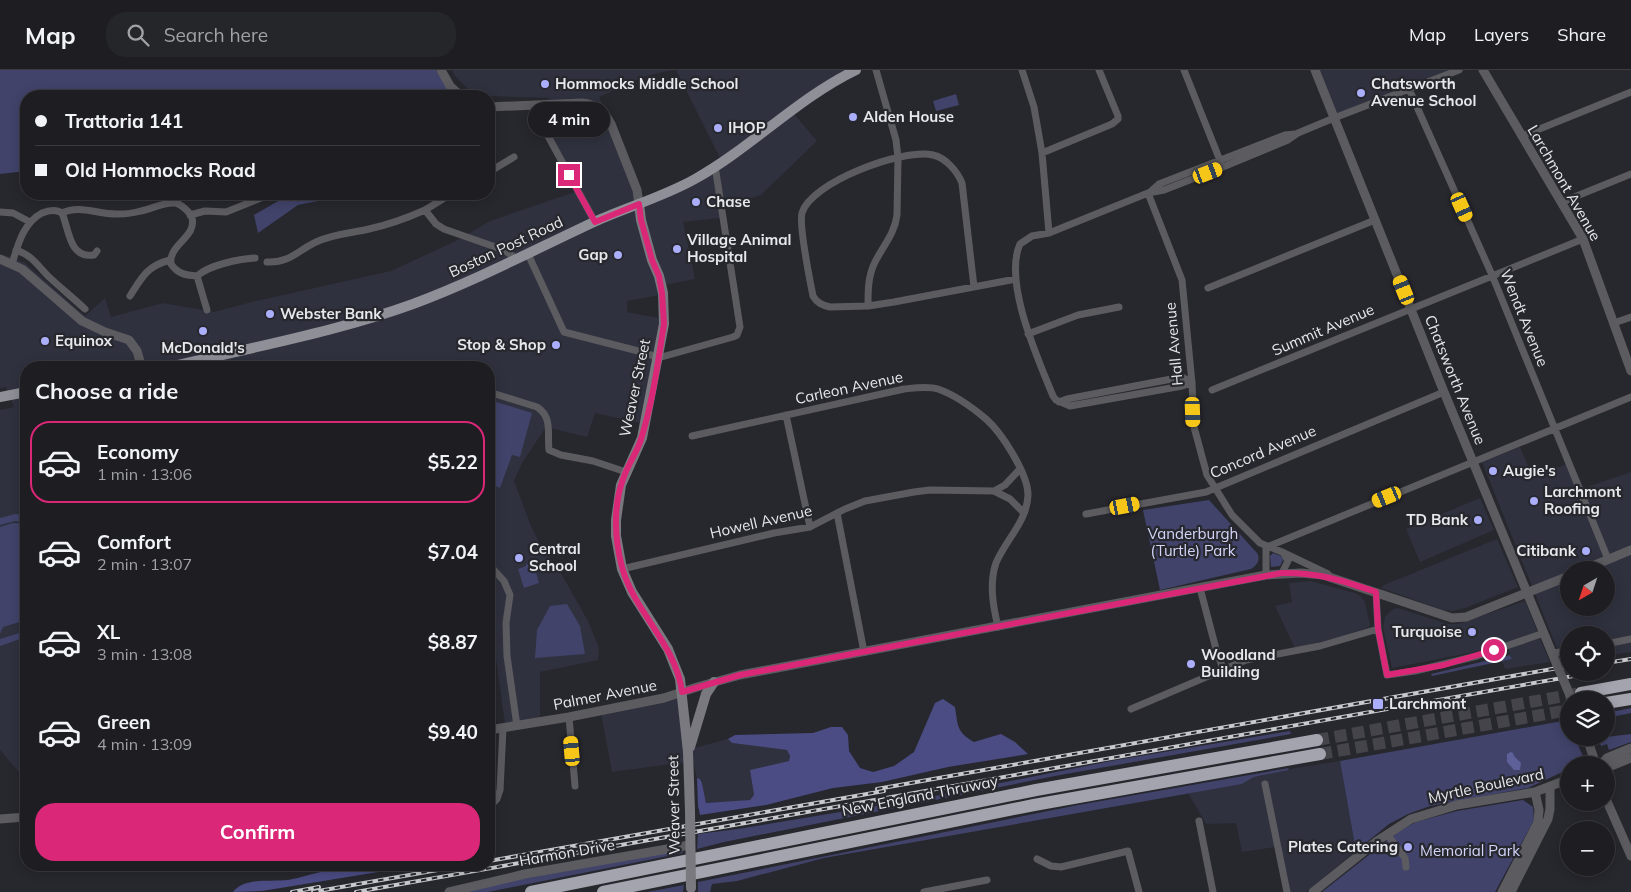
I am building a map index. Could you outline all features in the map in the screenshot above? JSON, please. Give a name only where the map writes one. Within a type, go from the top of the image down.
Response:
[{"type":"highway","points":[[1599,691],[1631,684]]},
{"type":"highway","points":[[1615,702],[1631,699]]},
{"type":"highway","name":"New England Thruway","points":[[531,892],[1020,793],[1317,740]]},
{"type":"highway","name":"New England Thruway","points":[[603,892],[1011,809],[1320,754]]},
{"type":"main road","name":"Boston Post Road","points":[[200,361],[363,321],[433,296],[517,259],[595,222],[688,182],[715,166],[821,89],[856,70]]},
{"type":"main road","name":"Weaver Street","points":[[639,204],[647,241],[659,276],[664,324],[642,438],[621,484],[616,520],[616,536],[622,569],[636,600],[668,649],[680,679],[688,752],[690,811],[687,845],[691,890]]},
{"type":"main road","points":[[0,397],[20,393]]},
{"type":"main road","points":[[688,752],[706,694],[714,682]]},
{"type":"street","points":[[441,70],[454,90]]},
{"type":"street","points":[[868,306],[868,282],[871,272],[896,222],[898,158],[896,140],[876,70]]},
{"type":"street","points":[[1022,70],[1034,107],[1042,153],[1049,232]]},
{"type":"street","points":[[1042,153],[1112,124],[1118,119],[1099,70]]},
{"type":"street","points":[[1184,70],[1222,164]]},
{"type":"street","name":"Chatsworth Avenue","points":[[1315,70],[1444,392],[1552,653],[1573,691]]},
{"type":"street","points":[[1192,383],[1070,406],[1060,402],[1053,396],[1028,334],[1017,290],[1017,255],[1020,244],[1032,236],[1049,232],[1148,194],[1160,184],[1222,164],[1285,135],[1298,133],[1460,70]]},
{"type":"street","name":"Larchmont Avenue","points":[[1483,70],[1582,239],[1631,371]]},
{"type":"street","name":"Wendt Avenue","points":[[1410,89],[1492,275],[1554,428],[1591,513],[1608,559]]},
{"type":"street","points":[[1522,136],[1631,92]]},
{"type":"street","points":[[495,107],[582,103],[595,105],[601,109],[610,124],[637,190],[639,204]]},
{"type":"street","points":[[531,105],[595,222]]},
{"type":"street","points":[[974,287],[963,190],[958,173],[949,164],[933,155],[898,158],[863,168],[836,181],[811,198],[802,214],[802,228],[813,296],[820,304],[830,307],[868,306],[974,287],[1016,278]]},
{"type":"street","points":[[495,168],[514,157]]},
{"type":"street","points":[[528,254],[564,332],[646,353],[658,358],[733,337],[737,334],[740,327],[715,166]]},
{"type":"street","points":[[1562,202],[1631,174]]},
{"type":"street","name":"Hall Avenue","points":[[1148,194],[1182,280],[1192,383],[1194,427],[1205,468],[1214,488],[1242,526],[1260,543],[1338,579]]},
{"type":"street","points":[[190,215],[205,211],[226,212],[256,200]]},
{"type":"street","points":[[267,262],[286,260],[318,241],[373,228],[425,210],[441,200]]},
{"type":"street","points":[[12,264],[16,250],[30,222],[48,211],[55,210],[62,213],[76,209],[115,214],[132,213],[175,203],[190,215],[192,226],[189,233],[171,253],[171,264],[178,272],[183,275],[197,276],[202,272],[232,262],[255,258]]},
{"type":"street","points":[[425,210],[436,224],[444,229],[504,250],[517,259]]},
{"type":"street","points":[[0,212],[13,213],[30,222]]},
{"type":"street","points":[[62,213],[69,237],[76,250],[90,256],[98,251]]},
{"type":"street","points":[[1208,288],[1375,220]]},
{"type":"street","name":"Summit Avenue","points":[[1212,390],[1582,239]]},
{"type":"street","points":[[16,250],[26,253],[85,309]]},
{"type":"street","points":[[0,260],[12,264],[30,276],[82,321],[105,332],[129,340],[137,351],[140,361]]},
{"type":"street","points":[[130,296],[143,275],[156,264],[170,260]]},
{"type":"street","points":[[197,276],[207,310]]},
{"type":"street","points":[[1028,334],[1078,315],[1119,307]]},
{"type":"street","points":[[1614,323],[1631,317]]},
{"type":"street","name":"Carleon Avenue","points":[[692,436],[904,389],[936,389],[953,396],[987,420],[1010,450],[1024,476],[1028,494],[1018,529],[999,558],[994,573],[992,591],[998,627]]},
{"type":"street","name":"Concord Avenue","points":[[1086,514],[1206,492],[1444,392]]},
{"type":"street","points":[[495,394],[542,410],[548,422],[549,450],[561,456],[593,461],[626,472]]},
{"type":"street","points":[[1266,575],[1266,547],[1631,397]]},
{"type":"street","points":[[786,415],[810,527]]},
{"type":"street","points":[[994,490],[1005,485],[1020,468]]},
{"type":"street","points":[[994,490],[1010,499],[1024,513]]},
{"type":"street","name":"Howell Avenue","points":[[622,569],[774,533],[810,527],[865,501],[914,492],[994,490]]},
{"type":"street","points":[[837,514],[864,652]]},
{"type":"street","points":[[1603,561],[1631,550]]},
{"type":"street","points":[[1282,552],[1288,561],[1282,573]]},
{"type":"street","points":[[495,572],[504,581],[510,596],[506,623],[507,656],[517,726]]},
{"type":"street","name":"Palmer Avenue","points":[[495,729],[664,698],[714,682],[864,652],[1266,575],[1301,573],[1338,579],[1440,615],[1459,618],[1466,617],[1560,579]]},
{"type":"street","points":[[1200,588],[1223,669]]},
{"type":"street","points":[[1376,592],[1378,629],[1387,675],[1415,671],[1477,656],[1544,633]]},
{"type":"street","points":[[1131,709],[1246,660],[1320,646],[1378,629]]},
{"type":"street","points":[[1615,642],[1631,639]]},
{"type":"street","points":[[1552,653],[1560,652]]},
{"type":"street","points":[[569,717],[575,786]]},
{"type":"street","points":[[495,802],[500,790],[503,728]]},
{"type":"street","points":[[1612,756],[1631,748]]},
{"type":"street","points":[[1615,764],[1631,758]]},
{"type":"street","name":"Myrtle Boulevard","points":[[1315,891],[1387,834],[1404,822],[1421,814],[1457,805],[1535,792],[1560,783]]},
{"type":"street","points":[[1265,784],[1287,892]]},
{"type":"street","points":[[1511,892],[1548,819],[1551,799],[1550,787]]},
{"type":"street","points":[[1502,892],[1538,822],[1540,810],[1535,792]]},
{"type":"street","points":[[1613,811],[1628,841],[1631,856]]},
{"type":"street","points":[[0,819],[20,817]]},
{"type":"street","points":[[1199,821],[1213,892]]},
{"type":"street","points":[[1387,834],[1405,858],[1406,867]]},
{"type":"street","name":"Harmon Drive","points":[[449,892],[525,874],[687,845]]},
{"type":"street","points":[[1037,859],[1048,865],[1058,867],[1128,851],[1140,892]]},
{"type":"street","points":[[924,892],[987,880]]},
{"type":"shaded area","points":[[452,70],[672,70],[646,76],[599,97],[618,134],[641,200],[680,183],[720,158],[676,70],[859,70],[793,113],[817,141],[761,195],[718,209],[720,218],[683,222],[695,279],[664,285],[665,294],[627,301],[627,312],[668,320],[649,425],[595,413],[587,437],[546,427],[522,463],[514,481],[531,526],[542,548],[558,568],[588,621],[599,648],[598,660],[540,672],[540,718],[505,724],[495,641],[495,361],[20,361],[20,773],[0,750],[0,410],[14,407],[6,387],[0,388],[0,254],[25,263],[85,316],[105,298],[111,317],[163,303],[214,312],[391,271],[458,240],[490,221],[575,192],[529,108],[550,98],[495,96],[495,90],[469,90],[455,76]]},
{"type":"shaded area","name":"Chatsworth Avenue School","points":[[1317,70],[1457,70],[1335,115]]},
{"type":"shaded area","points":[[1520,447],[1533,477],[1572,462],[1584,488],[1631,472],[1631,652],[1615,655],[1615,626],[1560,626],[1560,656],[1482,462]]},
{"type":"shaded area","points":[[1480,498],[1494,530],[1420,562],[1406,529]]},
{"type":"shaded area","points":[[1497,539],[1518,587],[1465,608],[1452,611],[1443,610],[1381,588],[1384,585]]},
{"type":"shaded area","points":[[1310,581],[1355,593],[1361,597],[1365,602],[1369,627],[1341,637],[1295,648],[1275,606],[1292,602],[1289,583]]},
{"type":"shaded area","points":[[1525,601],[1538,633],[1475,652],[1392,668],[1383,628],[1385,617],[1393,609],[1398,608],[1448,624],[1458,624]]},
{"type":"shaded area","points":[[1539,637],[1550,662],[1505,669],[1502,661],[1512,659],[1508,649]]},
{"type":"shaded area","points":[[679,696],[687,750],[728,739],[732,743],[787,750],[790,756],[789,761],[750,770],[754,795],[751,800],[737,802],[706,803],[702,783],[697,778],[693,761],[612,772],[601,713]]},
{"type":"shaded area","points":[[943,699],[955,707],[961,732],[974,742],[1001,734],[1015,742],[1028,754],[948,767],[882,782],[833,788],[766,805],[700,815],[697,778],[702,783],[706,803],[750,800],[754,795],[750,770],[789,761],[790,756],[787,750],[732,743],[728,739],[735,735],[813,733],[831,727],[842,727],[848,735],[849,751],[860,768],[873,772],[894,766],[914,752],[935,703]]},
{"type":"shaded area","points":[[1511,752],[1521,763],[1520,770],[1514,770],[1507,762],[1507,754]]},
{"type":"shaded area","points":[[1340,761],[1356,851],[1306,892],[1284,892],[1275,847],[1242,852],[1236,823],[1206,824],[1188,793],[1242,784],[1254,777]]},
{"type":"shaded area","points":[[326,871],[384,871],[262,891],[233,892],[238,887],[251,882],[288,880]]},
{"type":"green space","points":[[0,70],[436,70],[450,90],[20,90],[20,172],[0,174]]},
{"type":"green space","points":[[956,94],[959,105],[936,111],[933,101]]},
{"type":"green space","points":[[280,200],[323,200],[298,205],[258,233],[254,215]]},
{"type":"green space","points":[[495,402],[532,413],[520,457],[512,455],[500,488],[495,486]]},
{"type":"green space","name":"Vanderburgh (Turtle) Park","points":[[1209,500],[1257,553],[1258,562],[1251,569],[1160,590],[1143,510]]},
{"type":"green space","points":[[20,514],[20,521],[0,525],[0,518]]},
{"type":"green space","points":[[13,523],[20,524],[20,622],[3,627],[0,634],[0,527]]},
{"type":"green space","points":[[1273,553],[1281,556],[1283,560],[1280,566],[1271,567],[1270,556]]},
{"type":"green space","points":[[533,562],[539,583],[524,588],[518,569]]},
{"type":"green space","points":[[567,604],[580,626],[585,654],[535,658],[537,630],[550,606]]},
{"type":"green space","points":[[20,633],[20,639],[0,646],[0,639]]},
{"type":"green space","points":[[1510,655],[1512,659],[1432,676],[1431,674]]},
{"type":"green space","points":[[1631,708],[1631,713],[1615,716],[1615,711]]},
{"type":"green space","points":[[1560,721],[1560,746],[1578,746],[1583,756],[1560,756],[1560,773],[1528,788],[1430,806],[1408,814],[1389,824],[1356,851],[1340,761]]},
{"type":"green space","points":[[1290,731],[1291,734],[1055,776],[697,849],[698,834],[930,797],[1116,760]]},
{"type":"green space","points":[[1631,734],[1631,742],[1609,750],[1608,746],[1615,746],[1615,736]]},
{"type":"green space","points":[[1289,768],[1288,770],[1254,777],[1242,784],[824,858],[737,881],[712,884],[710,892],[698,892],[698,882],[1078,805]]},
{"type":"green space","name":"Memorial Park","points":[[1523,800],[1533,807],[1534,820],[1495,892],[1322,892],[1398,832],[1416,822],[1457,811]]},
{"type":"green space","points":[[682,850],[683,853],[488,892],[461,892],[478,887]]},
{"type":"green space","points":[[684,885],[683,892],[647,892]]},
{"type":"tunnel","points":[[1317,740],[1560,697]]},
{"type":"tunnel","points":[[1320,754],[1560,712]]},
{"type":"railway","points":[[1615,662],[1631,659]]},
{"type":"railway","points":[[877,789],[1560,668]]},
{"type":"railway","points":[[495,867],[1560,678]]},
{"type":"railway","points":[[495,860],[884,791]]},
{"type":"railway","points":[[313,892],[432,871]]},
{"type":"railway","points":[[356,892],[474,871]]},
{"type":"railway","points":[[292,892],[319,887]]},
{"type":"place","name":"Hommocks Middle School","points":[[545,84]]},
{"type":"place","name":"Chatsworth Avenue School","points":[[1361,93]]},
{"type":"place","name":"Alden House","points":[[853,117]]},
{"type":"place","name":"IHOP","points":[[718,128]]},
{"type":"place","name":"Chase","points":[[696,202]]},
{"type":"place","name":"Village Animal Hospital","points":[[677,249]]},
{"type":"place","name":"Gap","points":[[618,255]]},
{"type":"place","name":"Webster Bank","points":[[270,314]]},
{"type":"place","name":"McDonald's","points":[[203,331]]},
{"type":"place","name":"Equinox","points":[[45,341]]},
{"type":"place","name":"Stop & Shop","points":[[556,345]]},
{"type":"place","name":"Augie's","points":[[1493,471]]},
{"type":"place","name":"Larchmont Roofing","points":[[1534,501]]},
{"type":"place","name":"TD Bank","points":[[1478,520]]},
{"type":"place","name":"Citibank","points":[[1586,551]]},
{"type":"place","name":"Central School","points":[[519,558]]},
{"type":"place","name":"Turquoise","points":[[1472,632]]},
{"type":"place","name":"Woodland Building","points":[[1191,664]]},
{"type":"place","name":"Larchmont","points":[[1378,704]]},
{"type":"place","name":"Plates Catering","points":[[1408,847]]},
{"type":"route","points":[[569,175],[595,222],[639,204],[648,246],[659,276],[664,308],[664,324],[642,438],[621,484],[616,520],[616,536],[622,569],[641,608],[668,649],[680,679],[682,692],[740,675],[1282,573],[1323,575],[1376,592],[1378,629],[1387,675],[1444,665],[1494,650]]}]
